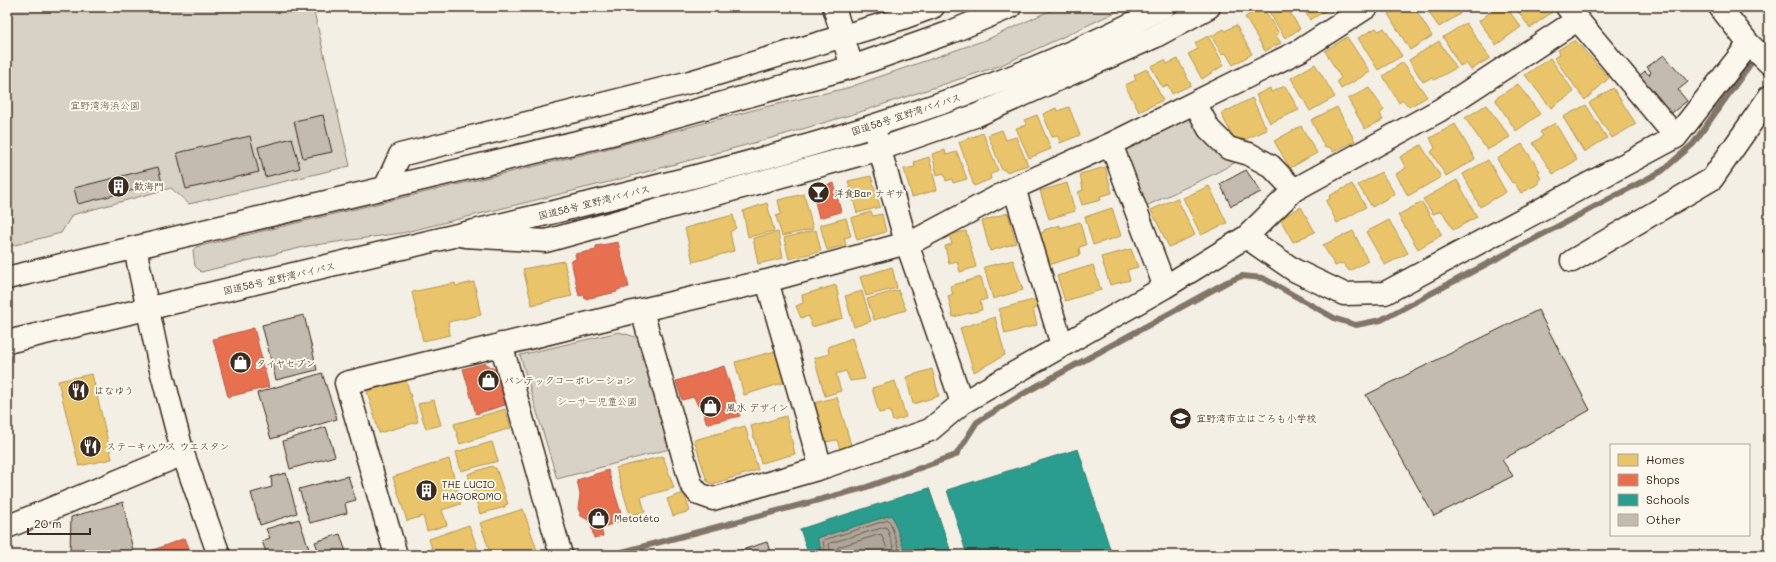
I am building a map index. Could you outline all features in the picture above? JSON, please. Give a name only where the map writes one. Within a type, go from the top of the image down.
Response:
[{"type":"main road","points":[[834,7],[852,67]]},
{"type":"main road","points":[[385,188],[400,155],[690,82],[842,37],[933,7]]},
{"type":"main road","points":[[7,278],[615,133],[852,67],[951,32],[1010,7]]},
{"type":"main road","name":"国道58号 宜野湾バイパス","points":[[7,342],[458,235],[658,186],[775,155],[960,97],[1127,26],[1164,7]]},
{"type":"main road","points":[[458,235],[546,241],[880,149],[975,116],[1154,37],[1209,7]]},
{"type":"main road","points":[[396,555],[346,384],[501,344],[767,281],[907,243],[924,236],[1014,188],[1111,144],[1301,50],[1367,7]]},
{"type":"main road","points":[[1720,7],[1749,44],[1769,63]]},
{"type":"main road","points":[[642,311],[691,484],[699,494],[713,499],[821,468],[930,430],[962,403],[1165,287],[1246,237],[1294,190],[1440,110],[1572,14],[1676,137]]},
{"type":"main road","points":[[1246,237],[1294,270],[1344,294],[1385,293],[1676,137],[1749,44]]},
{"type":"main road","points":[[1572,261],[1712,179],[1769,97]]},
{"type":"main road","points":[[1195,103],[1209,129],[1228,148],[1249,154],[1271,166],[1294,190]]},
{"type":"main road","points":[[873,125],[907,243],[962,403]]},
{"type":"main road","points":[[1111,144],[1165,287]]},
{"type":"main road","points":[[1014,188],[1062,346]]},
{"type":"main road","points":[[134,248],[159,362],[183,454],[219,555]]},
{"type":"main road","points":[[767,281],[821,468]]},
{"type":"main road","points":[[501,344],[561,555]]},
{"type":"main road","points":[[7,527],[183,454]]},
{"type":"green space","name":"宜野湾海浜公園","points":[[7,7],[313,7],[350,166],[189,204],[171,188],[72,215],[61,233],[7,247]]},
{"type":"green space","points":[[1058,7],[1126,7],[999,66],[857,113],[772,138],[609,182],[402,233],[308,246],[201,272],[195,266],[193,250],[196,247],[598,151],[761,108],[847,88],[988,39]]},
{"type":"green space","points":[[1189,118],[1204,139],[1222,155],[1240,160],[1144,207],[1123,150]]},
{"type":"green space","name":"シーサー児童公園","points":[[619,332],[642,339],[673,448],[557,479],[520,355]]},
{"type":"water","points":[[892,515],[906,555],[823,555],[817,538]]},
{"type":"building: Homes","points":[[1262,7],[1279,33],[1276,36],[1281,43],[1265,51],[1245,17]]},
{"type":"building: Homes","points":[[1266,7],[1287,7],[1300,29],[1285,38]]},
{"type":"building: Homes","points":[[1302,7],[1330,7],[1330,8],[1310,20]]},
{"type":"building: Homes","points":[[1399,7],[1414,7],[1432,36],[1410,50],[1388,14]]},
{"type":"building: Homes","points":[[1425,7],[1456,7],[1460,14],[1439,27]]},
{"type":"building: Homes","points":[[1497,7],[1506,7],[1521,27],[1496,45],[1479,21]]},
{"type":"building: Homes","points":[[1515,7],[1553,7],[1555,10],[1530,28]]},
{"type":"building: Homes","points":[[1466,23],[1490,58],[1471,70],[1466,63],[1460,66],[1443,37]]},
{"type":"building: Homes","points":[[1236,25],[1252,54],[1233,65],[1226,53],[1222,54],[1211,36]]},
{"type":"building: Homes","points":[[1376,28],[1379,31],[1384,28],[1402,56],[1378,70],[1358,38]]},
{"type":"building: Homes","points":[[1208,36],[1224,65],[1202,79],[1188,54],[1198,49],[1195,43]]},
{"type":"building: Homes","points":[[1347,37],[1370,72],[1341,89],[1337,81],[1341,78],[1325,51]]},
{"type":"building: Homes","points":[[1575,40],[1609,78],[1585,100],[1554,58],[1560,54],[1558,50]]},
{"type":"building: Homes","points":[[1439,41],[1456,68],[1434,80],[1431,78],[1423,82],[1409,60]]},
{"type":"building: Homes","points":[[1550,58],[1574,92],[1551,108],[1525,75]]},
{"type":"building: Homes","points":[[1178,59],[1191,85],[1172,94],[1168,85],[1162,87],[1151,66],[1165,60],[1167,64]]},
{"type":"building: Homes","points":[[1403,62],[1427,97],[1409,107],[1403,100],[1399,103],[1383,76]]},
{"type":"building: Homes","points":[[1315,64],[1335,97],[1310,111],[1291,78]]},
{"type":"building: Homes","points":[[1147,69],[1163,100],[1139,112],[1125,85],[1136,80],[1134,75]]},
{"type":"building: Homes","points":[[1518,84],[1540,114],[1516,131],[1495,99]]},
{"type":"building: Homes","points":[[1285,86],[1299,110],[1270,123],[1256,95],[1270,88],[1271,92]]},
{"type":"building: Homes","points":[[1369,88],[1384,110],[1380,114],[1383,120],[1365,129],[1348,99]]},
{"type":"building: Homes","points":[[1613,88],[1636,124],[1612,138],[1589,103]]},
{"type":"building: Homes","points":[[1252,98],[1267,130],[1246,139],[1235,140],[1221,114]]},
{"type":"building: Homes","points":[[1486,105],[1510,137],[1487,150],[1465,118]]},
{"type":"building: Homes","points":[[1586,105],[1607,138],[1584,152],[1563,117]]},
{"type":"building: Homes","points":[[1069,107],[1080,135],[1060,143],[1058,136],[1052,137],[1043,114],[1056,108],[1058,111]]},
{"type":"building: Homes","points":[[1337,107],[1355,141],[1333,152],[1330,147],[1325,148],[1311,120]]},
{"type":"building: Homes","points":[[1037,115],[1051,149],[1029,158],[1016,128],[1027,125],[1024,120]]},
{"type":"building: Homes","points":[[1555,123],[1577,160],[1553,174],[1533,143],[1543,136],[1540,132]]},
{"type":"building: Homes","points":[[1455,124],[1475,159],[1446,176],[1431,152],[1435,148],[1430,138]]},
{"type":"building: Homes","points":[[1301,126],[1317,153],[1290,168],[1274,141]]},
{"type":"building: Homes","points":[[1002,130],[1006,140],[1016,137],[1028,165],[1006,172],[1004,169],[1002,170],[988,135]]},
{"type":"building: Homes","points":[[983,133],[998,170],[990,175],[991,179],[974,186],[959,142]]},
{"type":"building: Homes","points":[[1522,144],[1540,171],[1538,173],[1541,178],[1538,181],[1540,183],[1521,193],[1514,182],[1512,183],[1497,159]]},
{"type":"building: Homes","points":[[1421,145],[1441,177],[1408,196],[1396,174],[1406,168],[1400,157]]},
{"type":"building: Homes","points":[[945,150],[946,155],[957,152],[967,179],[953,183],[952,179],[946,181],[944,173],[937,175],[932,154]]},
{"type":"building: Homes","points":[[929,157],[937,190],[912,197],[904,169],[915,167],[914,162]]},
{"type":"building: Homes","points":[[1488,160],[1506,192],[1480,207],[1463,174]]},
{"type":"building: Homes","points":[[1105,167],[1112,193],[1100,196],[1101,200],[1082,205],[1078,192],[1083,190],[1080,174]]},
{"type":"building: Homes","points":[[1381,172],[1395,194],[1372,207],[1358,185]]},
{"type":"building: Homes","points":[[871,176],[880,207],[857,213],[848,181]]},
{"type":"building: Homes","points":[[1457,180],[1477,217],[1453,230],[1442,211],[1433,214],[1423,199]]},
{"type":"building: Homes","points":[[1067,183],[1075,211],[1049,219],[1040,191]]},
{"type":"building: Homes","points":[[1352,184],[1366,207],[1337,223],[1326,201],[1330,199],[1329,196]]},
{"type":"building: Homes","points":[[1209,186],[1227,223],[1201,235],[1183,198]]},
{"type":"building: Homes","points":[[804,194],[813,229],[782,236],[776,216],[781,214],[778,200]]},
{"type":"building: Homes","points":[[1177,198],[1195,235],[1169,247],[1151,210]]},
{"type":"building: Homes","points":[[1422,202],[1442,235],[1418,249],[1398,215]]},
{"type":"building: Homes","points":[[767,203],[774,231],[748,237],[743,211]]},
{"type":"building: Homes","points":[[1301,207],[1315,232],[1293,242],[1280,219]]},
{"type":"building: Homes","points":[[1112,208],[1121,236],[1093,245],[1085,217]]},
{"type":"building: Homes","points":[[871,212],[873,216],[882,214],[886,232],[857,240],[851,218]]},
{"type":"building: Homes","points":[[1008,213],[1016,243],[990,251],[982,221]]},
{"type":"building: Homes","points":[[733,215],[736,228],[730,232],[734,251],[693,262],[685,228]]},
{"type":"building: Homes","points":[[846,218],[851,236],[844,238],[846,245],[827,250],[820,225]]},
{"type":"building: Homes","points":[[1389,220],[1408,253],[1385,265],[1366,232]]},
{"type":"building: Homes","points":[[1080,222],[1086,245],[1079,247],[1080,255],[1048,265],[1039,234],[1044,232],[1044,230],[1060,225],[1060,228]]},
{"type":"building: Homes","points":[[816,230],[821,251],[789,259],[784,238]]},
{"type":"building: Homes","points":[[966,231],[976,267],[960,272],[957,261],[949,264],[945,246],[952,244],[949,235]]},
{"type":"building: Homes","points":[[1353,231],[1368,261],[1349,271],[1343,263],[1335,266],[1323,245]]},
{"type":"building: Homes","points":[[778,232],[783,258],[758,264],[753,238]]},
{"type":"building: Homes","points":[[1131,249],[1138,267],[1127,270],[1130,280],[1110,285],[1101,257]]},
{"type":"building: Homes","points":[[1013,260],[1023,290],[993,299],[984,267]]},
{"type":"building: Homes","points":[[564,261],[572,296],[532,305],[523,269]]},
{"type":"building: Homes","points":[[1093,265],[1101,290],[1065,301],[1057,276]]},
{"type":"building: Homes","points":[[892,267],[897,288],[866,296],[860,277]]},
{"type":"building: Homes","points":[[981,277],[987,299],[980,301],[982,310],[953,317],[948,296],[953,294],[950,286]]},
{"type":"building: Homes","points":[[474,282],[481,315],[448,322],[450,335],[423,341],[412,292],[455,283],[456,286]]},
{"type":"building: Homes","points":[[836,285],[843,318],[812,327],[809,316],[801,318],[796,306],[803,303],[802,295]]},
{"type":"building: Homes","points":[[898,290],[906,310],[874,320],[867,299]]},
{"type":"building: Homes","points":[[862,291],[871,321],[854,327],[845,296]]},
{"type":"building: Homes","points":[[1037,299],[1039,307],[1033,309],[1037,325],[1005,334],[999,309]]},
{"type":"building: Homes","points":[[995,317],[1005,355],[974,372],[960,328]]},
{"type":"building: Homes","points":[[852,338],[865,379],[850,381],[846,371],[836,374],[841,391],[825,396],[814,358],[829,354],[828,347]]},
{"type":"building: Homes","points":[[779,350],[789,381],[744,395],[735,362]]},
{"type":"building: Homes","points":[[932,369],[939,396],[913,404],[906,377]]},
{"type":"building: Homes","points":[[92,374],[112,459],[79,466],[58,381]]},
{"type":"building: Homes","points":[[406,380],[418,422],[379,433],[367,391]]},
{"type":"building: Homes","points":[[895,381],[906,417],[893,421],[890,411],[879,413],[872,388]]},
{"type":"building: Homes","points":[[837,397],[851,445],[840,449],[837,440],[825,442],[814,403]]},
{"type":"building: Homes","points":[[434,400],[441,425],[426,429],[418,404]]},
{"type":"building: Homes","points":[[505,409],[511,428],[460,444],[454,424]]},
{"type":"building: Homes","points":[[786,416],[795,454],[761,463],[751,426]]},
{"type":"building: Homes","points":[[745,426],[758,470],[712,484],[707,481],[694,440]]},
{"type":"building: Homes","points":[[492,442],[498,461],[461,471],[456,452]]},
{"type":"building: Homes","points":[[663,456],[674,488],[641,497],[645,512],[630,515],[616,468]]},
{"type":"building: Homes","name":"THE LUCIO HAGOROMO","points":[[449,459],[461,504],[442,510],[447,525],[427,531],[423,516],[407,521],[393,477]]},
{"type":"building: Homes","points":[[492,466],[496,468],[508,504],[505,505],[505,507],[480,514],[468,474]]},
{"type":"building: Homes","points":[[684,493],[690,511],[673,516],[667,499]]},
{"type":"building: Homes","points":[[523,509],[537,550],[526,555],[491,555],[480,523]]},
{"type":"building: Homes","points":[[469,525],[480,555],[434,555],[429,539]]},
{"type":"building: Shops","points":[[834,183],[841,212],[819,218],[812,189]]},
{"type":"building: Shops","points":[[618,242],[629,287],[617,290],[617,292],[585,299],[584,295],[579,296],[571,261],[576,259],[575,254],[596,250],[596,246]]},
{"type":"building: Shops","name":"タイヤセブン","points":[[254,328],[269,387],[228,397],[213,339]]},
{"type":"building: Shops","points":[[485,363],[501,373],[508,404],[476,414],[463,369]]},
{"type":"building: Shops","points":[[724,366],[740,416],[707,424],[701,406],[698,406],[694,397],[682,400],[676,381]]},
{"type":"building: Shops","points":[[608,470],[623,520],[601,528],[603,536],[594,538],[590,521],[581,516],[578,508],[580,495],[577,480]]},
{"type":"building: Shops","points":[[185,538],[192,555],[140,555]]},
{"type":"building: Schools","points":[[1078,449],[1112,555],[967,555],[947,490]]},
{"type":"building: Schools","points":[[929,488],[952,555],[906,555],[892,515],[817,538],[823,555],[809,555],[800,529]]},
{"type":"building: Other","points":[[1664,55],[1688,82],[1678,90],[1687,101],[1669,115],[1639,76],[1645,71],[1649,75],[1651,72],[1647,67]]},
{"type":"building: Other","points":[[323,115],[332,152],[303,158],[294,121]]},
{"type":"building: Other","points":[[250,136],[259,172],[186,189],[177,153]]},
{"type":"building: Other","points":[[292,138],[300,168],[265,177],[258,147]]},
{"type":"building: Other","name":"歓海門","points":[[158,167],[162,183],[78,204],[74,188]]},
{"type":"building: Other","points":[[1246,170],[1261,192],[1231,206],[1220,184]]},
{"type":"building: Other","points":[[1538,310],[1590,410],[1502,460],[1513,476],[1434,516],[1366,395]]},
{"type":"building: Other","points":[[304,315],[317,370],[276,380],[262,325]]},
{"type":"building: Other","points":[[322,373],[337,419],[271,439],[257,393]]},
{"type":"building: Other","points":[[326,427],[335,456],[290,469],[283,441]]},
{"type":"building: Other","points":[[286,473],[297,513],[260,525],[251,493],[272,487],[271,477]]},
{"type":"building: Other","points":[[348,476],[356,500],[345,503],[347,513],[310,523],[299,489]]},
{"type":"building: Other","points":[[123,502],[133,551],[70,553],[71,517]]},
{"type":"building: Other","points":[[299,519],[311,555],[267,555],[262,541],[270,538],[266,529]]},
{"type":"building: Other","points":[[340,534],[347,555],[320,555],[315,542]]},
{"type":"building: Other","points":[[767,542],[771,555],[726,555]]},
{"type":"waterway","points":[[611,555],[864,488],[956,455],[977,422],[1028,391],[1227,282],[1242,276],[1263,278],[1336,319],[1356,325],[1381,320],[1662,171],[1693,144],[1769,38]]},
{"type":"place","name":"歓海門","points":[[118,186]]},
{"type":"place","name":"洋食Bar ナギサ","points":[[819,193]]},
{"type":"place","name":"タイヤセブン","points":[[241,363]]},
{"type":"place","name":"パンテックコーポレーション","points":[[488,380]]},
{"type":"place","name":"はなゆう","points":[[79,390]]},
{"type":"place","name":"風水 デザイン","points":[[711,407]]},
{"type":"place","name":"宜野湾市立はごろも小学校","points":[[1180,418]]},
{"type":"place","name":"ステーキハウス ウエスタン","points":[[91,446]]},
{"type":"place","name":"THE LUCIO HAGOROMO","points":[[427,490]]},
{"type":"place","name":"Metotéto","points":[[598,518]]}]
